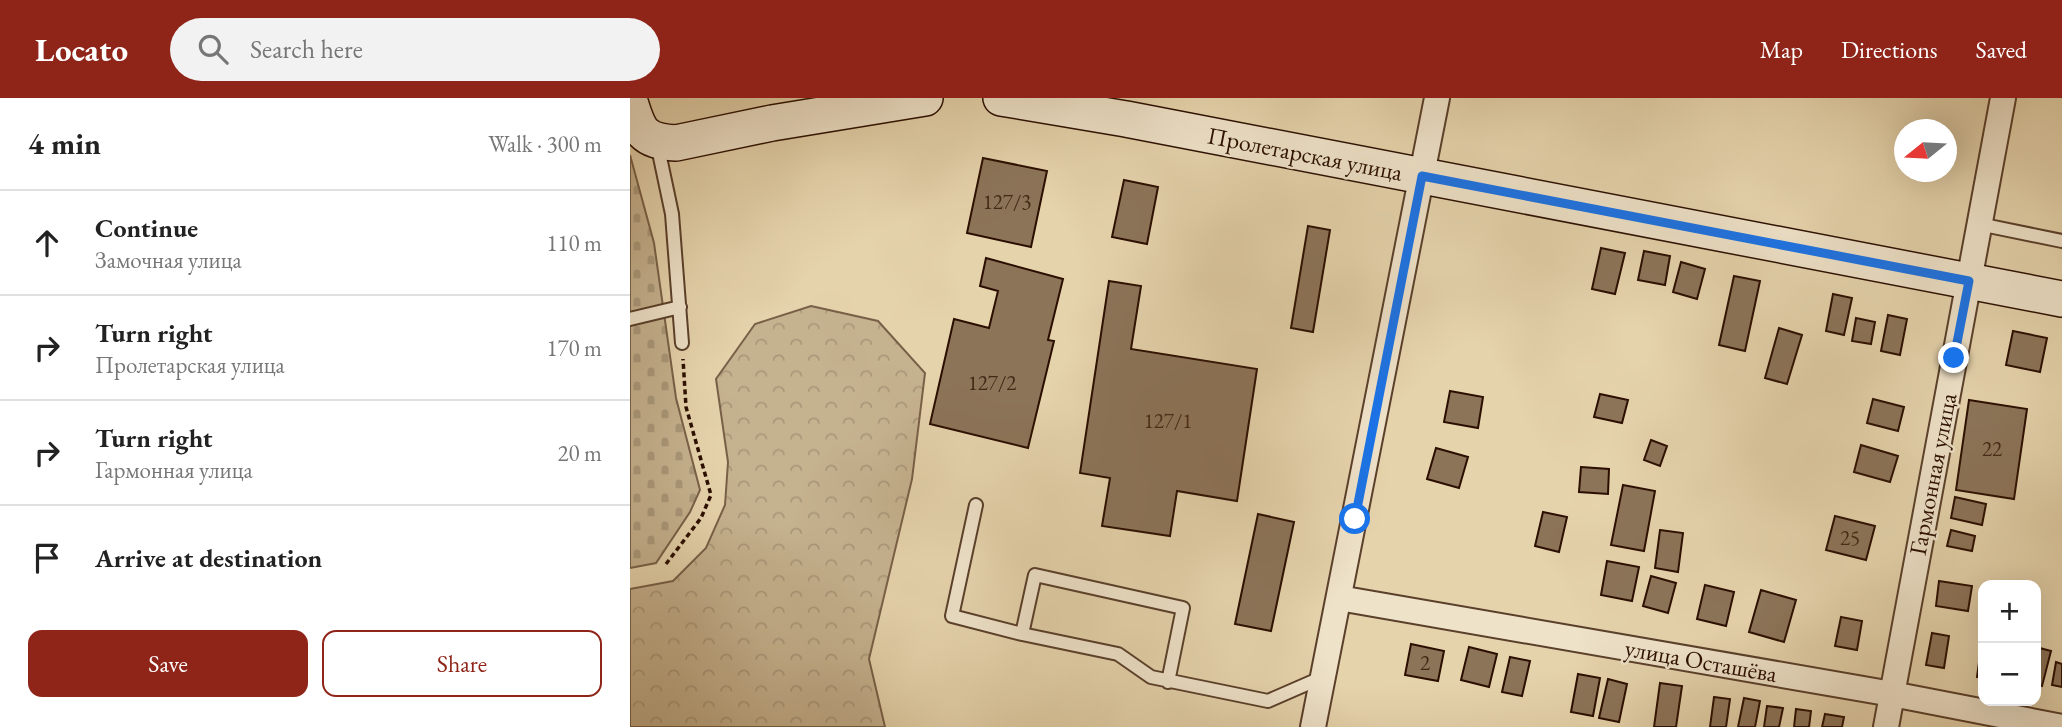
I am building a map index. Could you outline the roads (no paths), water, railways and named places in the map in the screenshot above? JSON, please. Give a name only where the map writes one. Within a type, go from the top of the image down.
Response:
[{"type":"street","points":[[630,102],[639,129],[646,135],[676,144],[782,110],[925,98]]},
{"type":"street","name":"Пролетарская улица","points":[[1001,98],[1126,119],[2062,299]]},
{"type":"street","points":[[1313,727],[1437,98]]},
{"type":"street","name":"Гармонная улица","points":[[1886,727],[2003,98]]},
{"type":"street","name":"улица Осташёва","points":[[1339,598],[1892,694],[2062,727]]},
{"type":"lane","points":[[656,139],[672,215],[682,343]]},
{"type":"lane","points":[[1979,225],[2062,241]]},
{"type":"lane","points":[[630,319],[680,307]]},
{"type":"lane","points":[[976,505],[952,617],[1118,654],[1151,677],[1168,682],[1268,701],[1323,677]]},
{"type":"lane","points":[[1021,634],[1035,575],[1183,608],[1168,682]]}]
